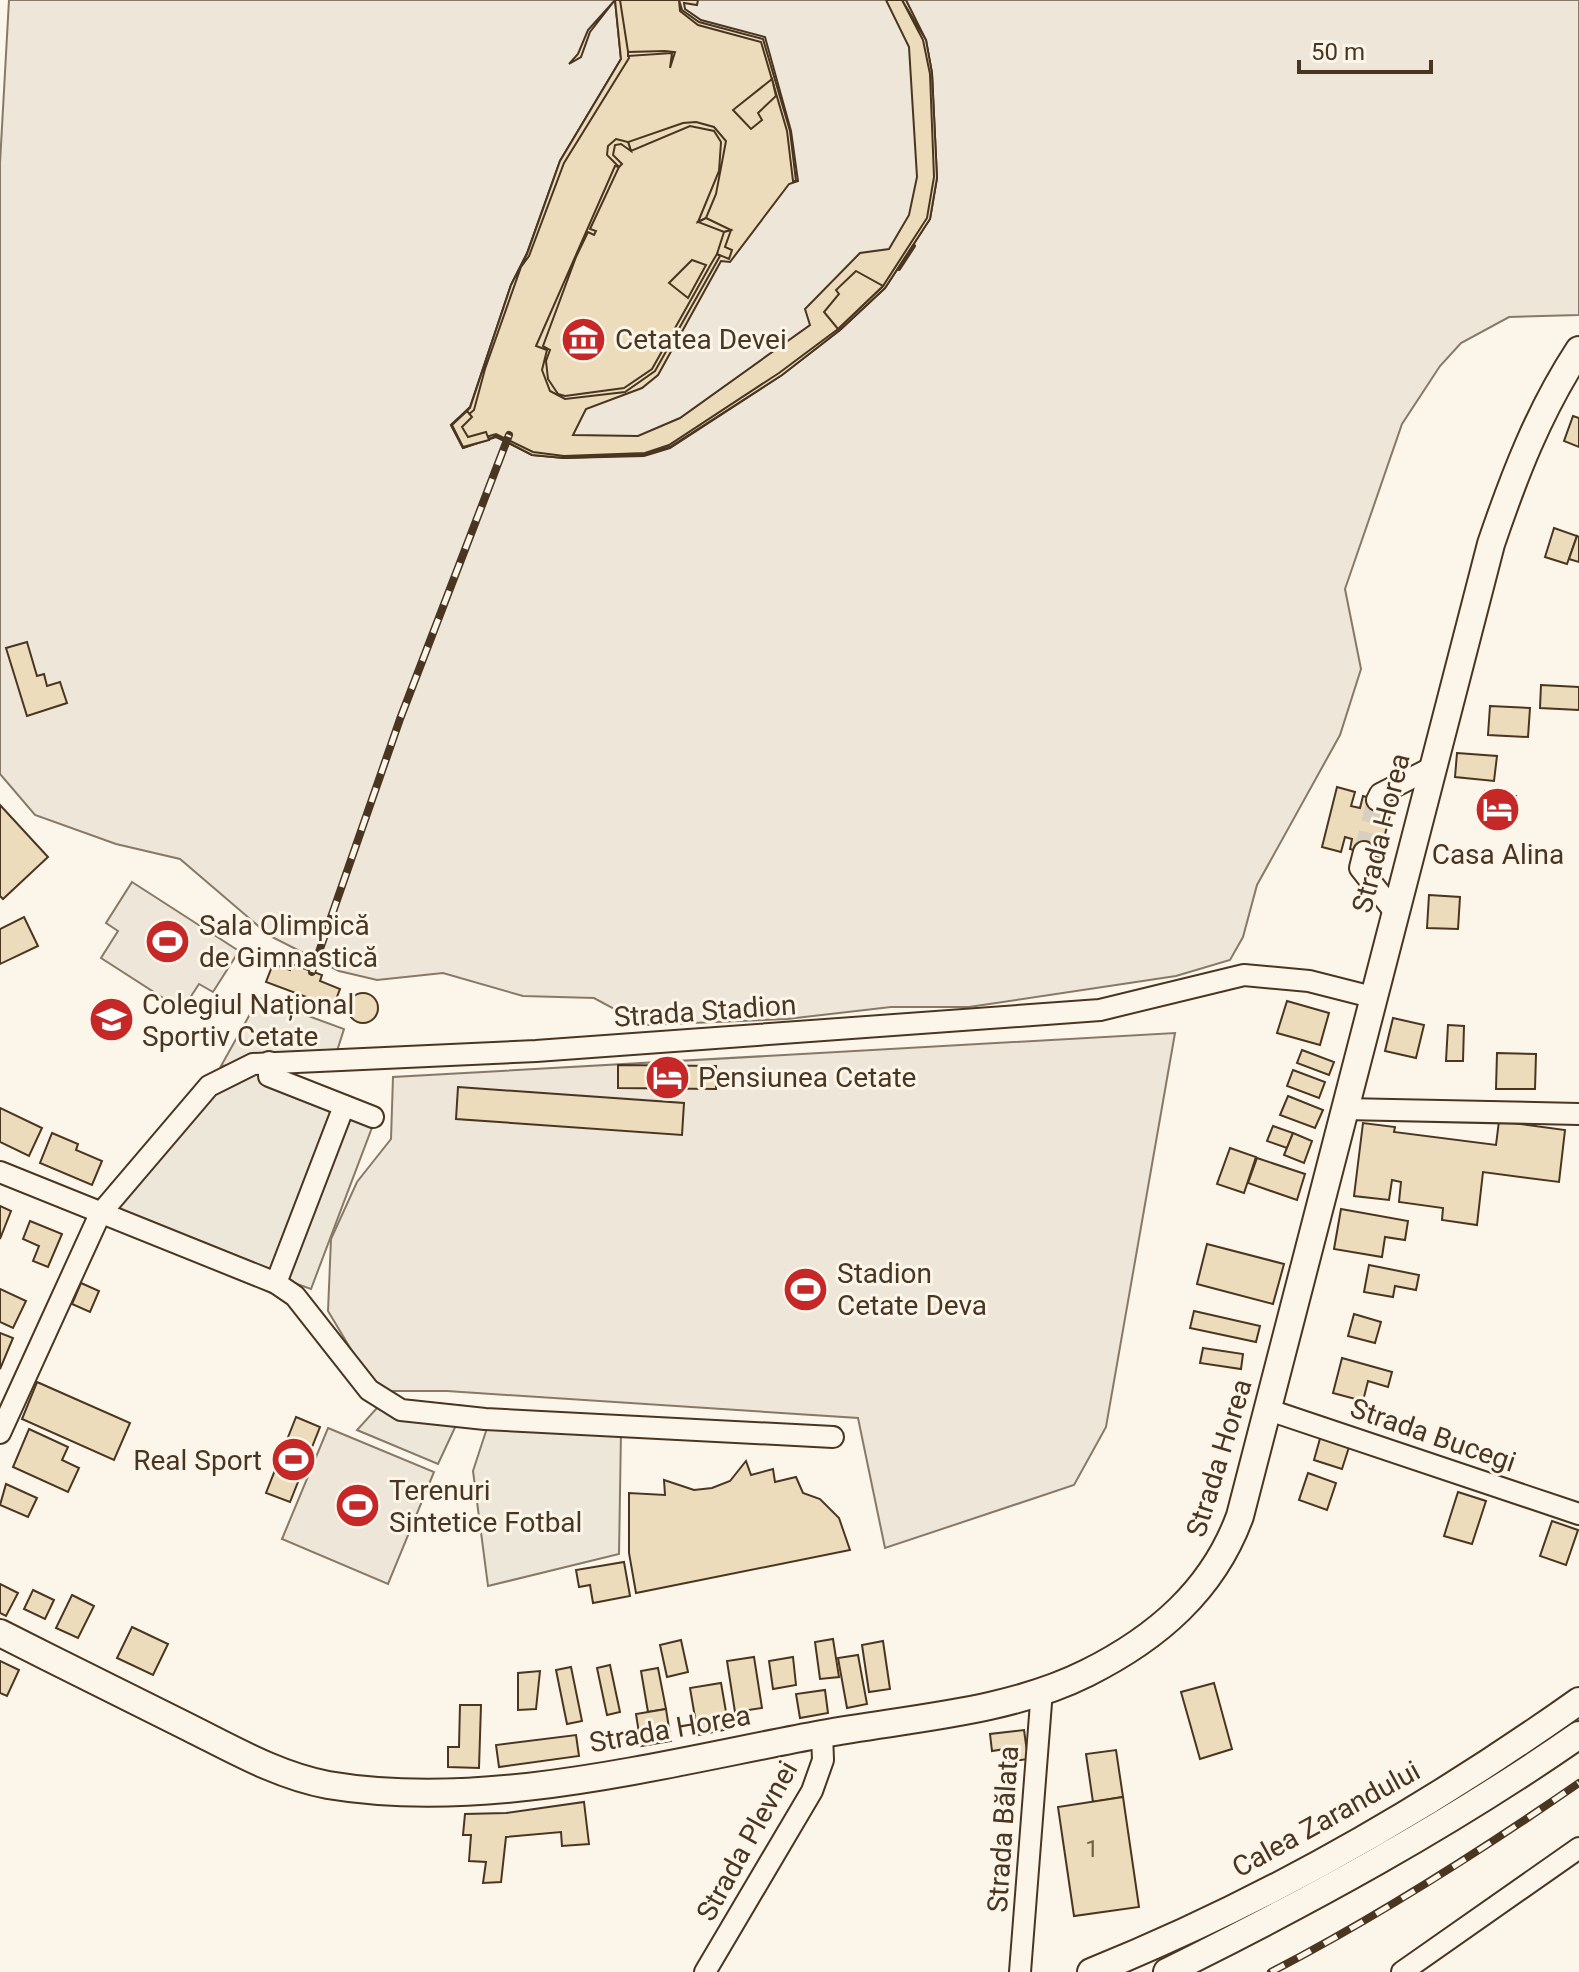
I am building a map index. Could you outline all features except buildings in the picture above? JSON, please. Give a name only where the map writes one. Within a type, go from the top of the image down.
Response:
[{"type":"main road","name":"Strada Horea","points":[[0,1633],[287,1774],[361,1789],[448,1792],[555,1782],[1000,1702],[1083,1675],[1139,1644],[1166,1623],[1199,1590],[1230,1544],[1269,1410],[1394,911],[1491,544],[1518,464],[1542,411],[1579,350]]},
{"type":"main road","name":"Calea Zarandului","points":[[1091,1972],[1155,1946],[1424,1805],[1579,1701]]},
{"type":"main road","points":[[1167,1972],[1438,1829],[1579,1735]]},
{"type":"main road","points":[[1210,1918],[1223,1944]]},
{"type":"street","points":[[1377,800],[1380,794],[1431,768]]},
{"type":"street","points":[[1364,852],[1360,868],[1394,911]]},
{"type":"street","name":"Strada Stadion","points":[[0,1433],[100,1214],[209,1086],[238,1069],[269,1062],[536,1051],[1100,1010],[1244,975],[1309,981],[1372,997]]},
{"type":"street","points":[[269,1062],[269,1076],[373,1117]]},
{"type":"street","points":[[276,1283],[344,1106]]},
{"type":"street","points":[[1344,1109],[1579,1114]]},
{"type":"street","points":[[0,1172],[300,1294],[369,1390],[401,1410],[485,1419],[833,1437]]},
{"type":"street","name":"Strada Bucegi","points":[[1269,1410],[1579,1514]]},
{"type":"street","name":"Strada Bălata","points":[[1020,1972],[1042,1690]]},
{"type":"street","name":"Strada Plevnei","points":[[705,1972],[812,1791],[823,1760],[822,1734]]},
{"type":"street","points":[[1402,1972],[1579,1848]]},
{"type":"shaded area","points":[[9,0],[1579,0],[1579,315],[1509,317],[1461,343],[1440,366],[1402,424],[1345,589],[1361,669],[1340,735],[1257,885],[1243,937],[1230,960],[1176,976],[969,1007],[891,1007],[787,1019],[644,1025],[594,998],[523,996],[443,973],[377,980],[339,971],[270,936],[180,859],[116,844],[35,815],[0,774],[0,163]]},
{"type":"shaded area","name":"Sala Olimpică de Gimnastică","points":[[132,882],[239,951],[213,992],[199,984],[182,1010],[101,958],[118,931],[106,923]]},
{"type":"shaded area","points":[[259,998],[344,1029],[336,1054],[221,1066]]},
{"type":"shaded area","points":[[1175,1033],[1106,1427],[1074,1485],[885,1548],[858,1418],[447,1391],[376,1391],[328,1311],[331,1239],[357,1182],[391,1139],[393,1077]]},
{"type":"shaded area","points":[[260,1062],[379,1109],[311,1289],[100,1214],[209,1086]]},
{"type":"shaded area","points":[[386,1398],[465,1406],[438,1464],[357,1430]]},
{"type":"shaded area","points":[[488,1425],[621,1431],[619,1554],[488,1586],[473,1471]]},
{"type":"shaded area","name":"Terenuri Sintetice Fotbal","points":[[328,1428],[434,1472],[388,1584],[282,1539]]},
{"type":"tunnel","points":[[1364,852],[1377,800]]},
{"type":"railway","points":[[312,972],[400,719],[509,435]]},
{"type":"railway","points":[[1271,1972],[1351,1929],[1428,1882],[1579,1783]]},
{"type":"wall","points":[[899,269],[914,246]]},
{"type":"place","name":"Cetatea Devei","points":[[584,339]]},
{"type":"place","name":"Casa Alina","points":[[1498,809]]},
{"type":"place","name":"Sala Olimpică de Gimnastică","points":[[168,941]]},
{"type":"place","name":"Colegiul Național Sportiv Cetate","points":[[111,1020]]},
{"type":"place","name":"Pensiunea Cetate","points":[[667,1077]]},
{"type":"place","name":"Stadion Cetate Deva","points":[[806,1289]]},
{"type":"place","name":"Real Sport","points":[[293,1460]]},
{"type":"place","name":"Terenuri Sintetice Fotbal","points":[[358,1506]]}]
